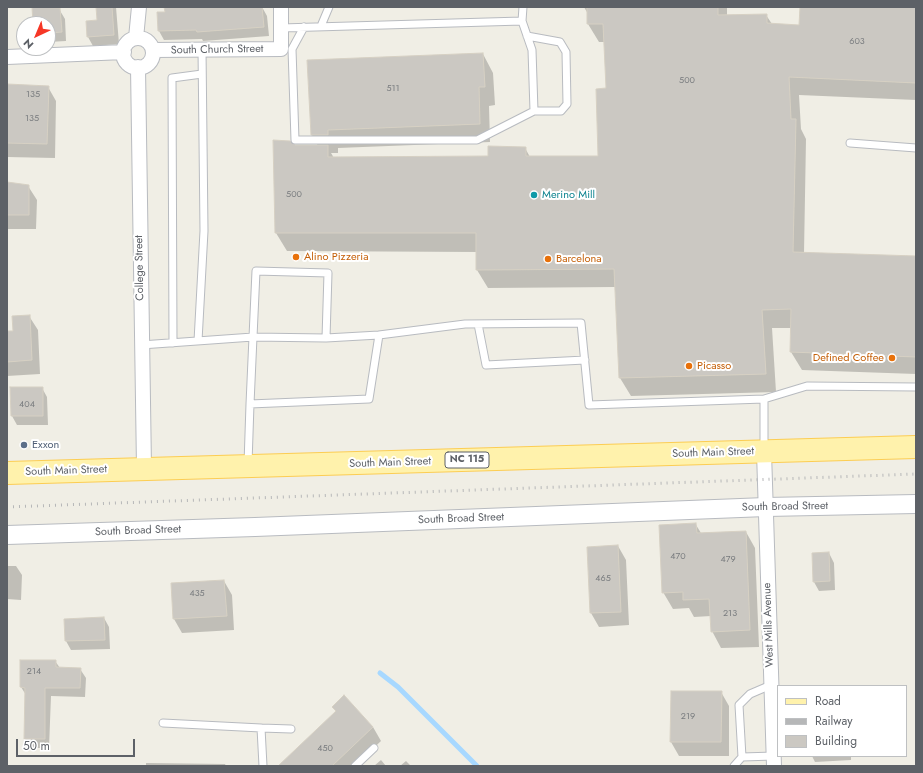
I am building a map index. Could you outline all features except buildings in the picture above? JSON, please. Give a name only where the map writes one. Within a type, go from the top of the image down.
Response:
[{"type":"main road","name":"South Main Street","points":[[7,473],[916,447]]},
{"type":"street","points":[[136,38],[139,7]]},
{"type":"street","points":[[280,7],[281,28],[287,49]]},
{"type":"street","points":[[136,38],[145,39],[153,50],[152,59],[148,64],[138,67],[128,62],[124,52],[128,42],[136,38]]},
{"type":"street","name":"South Church Street","points":[[153,50],[287,49]]},
{"type":"street","points":[[7,57],[124,52]]},
{"type":"street","name":"College Street","points":[[138,67],[144,468]]},
{"type":"street","name":"West Mills Avenue","points":[[764,452],[774,761]]},
{"type":"street","name":"South Broad Street","points":[[7,535],[766,507],[916,504]]},
{"type":"lane","points":[[321,26],[329,7]]},
{"type":"lane","points":[[523,7],[522,21],[532,50],[534,111]]},
{"type":"lane","points":[[281,28],[522,21]]},
{"type":"lane","points":[[304,27],[287,49],[295,140],[477,140],[534,111],[561,111],[567,104],[566,52],[560,42],[528,36]]},
{"type":"lane","points":[[198,341],[204,231],[202,49]]},
{"type":"lane","points":[[173,343],[172,78],[202,74]]},
{"type":"lane","points":[[850,143],[916,148]]},
{"type":"lane","points":[[248,467],[256,271],[328,273],[326,338]]},
{"type":"lane","points":[[141,346],[253,337],[326,338],[379,335],[465,324],[581,323],[589,405],[764,399],[808,386],[916,387]]},
{"type":"lane","points":[[478,324],[486,365],[585,360]]},
{"type":"lane","points":[[250,404],[369,399],[379,335]]},
{"type":"lane","points":[[764,399],[764,452]]},
{"type":"lane","points":[[734,766],[742,757],[739,705],[750,694],[771,685]]},
{"type":"lane","points":[[163,723],[291,729]]},
{"type":"lane","points":[[261,728],[263,766]]},
{"type":"lane","points":[[355,766],[374,748]]},
{"type":"lane","points":[[742,757],[774,761]]},
{"type":"waterway","points":[[380,673],[398,687],[477,766]]},
{"type":"railway","points":[[7,507],[916,474]]},
{"type":"place","name":"Merino Mill","points":[[534,195]]},
{"type":"place","name":"Alino Pizzeria","points":[[296,257]]},
{"type":"place","name":"Barcelona","points":[[548,259]]},
{"type":"place","name":"Defined Coffee","points":[[892,358]]},
{"type":"place","name":"Picasso","points":[[689,366]]},
{"type":"place","name":"Exxon","points":[[24,445]]}]
